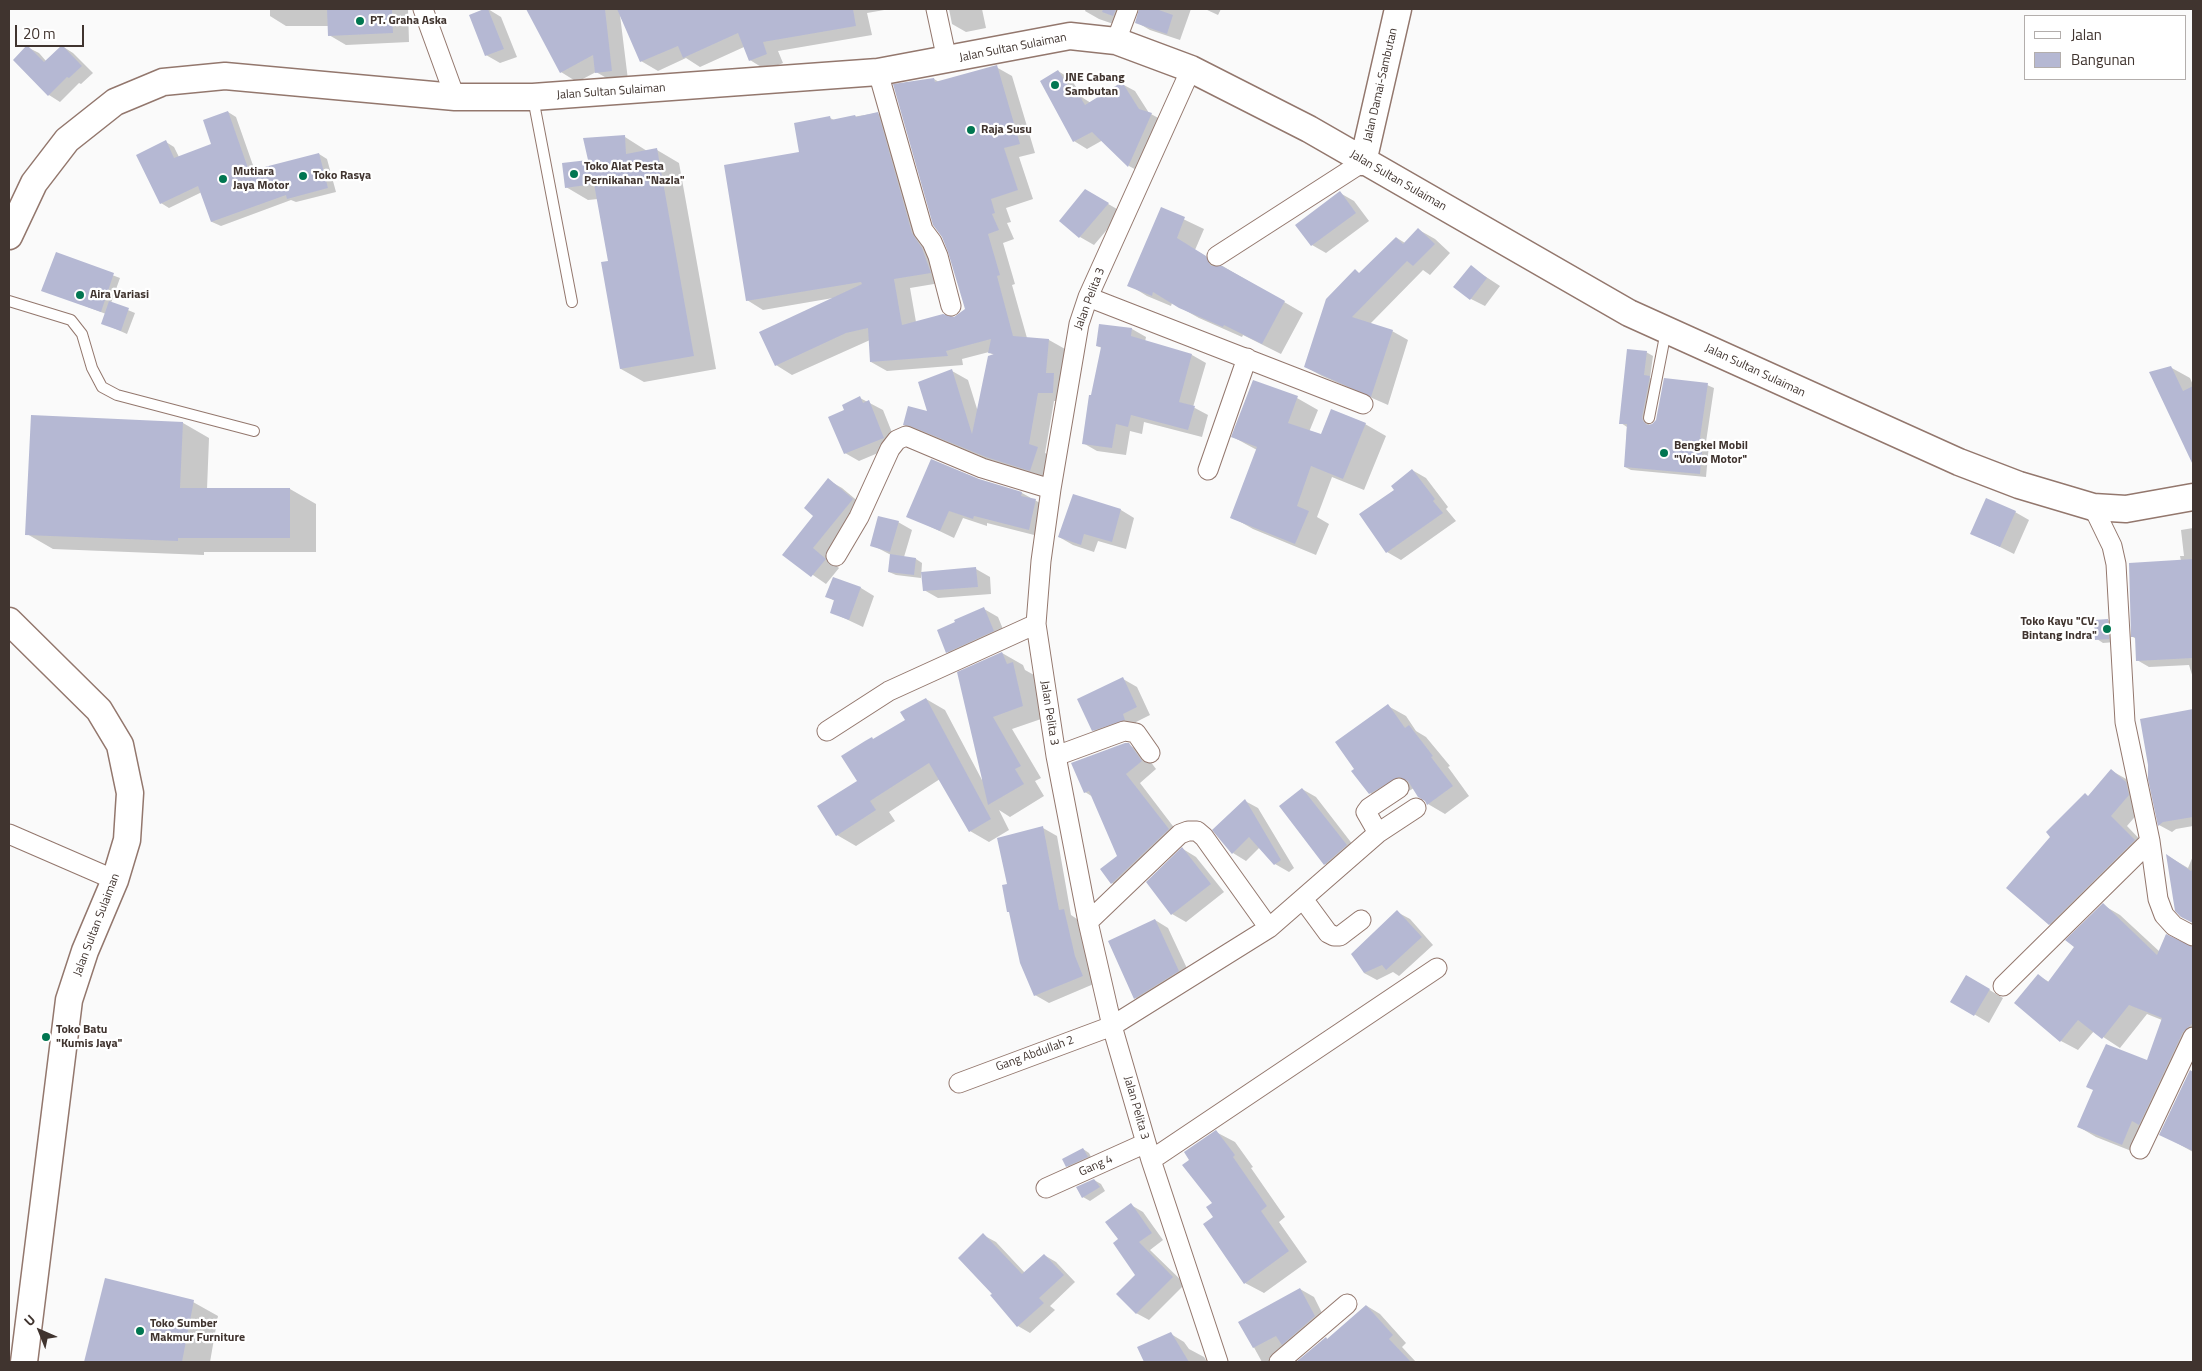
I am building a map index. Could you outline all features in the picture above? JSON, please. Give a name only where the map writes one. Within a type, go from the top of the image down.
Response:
[{"type":"main road","name":"Jalan Damai-Sambutan","points":[[1363,162],[1398,9]]},
{"type":"main road","name":"Jalan Sultan Sulaiman","points":[[9,236],[34,183],[67,140],[115,102],[163,82],[225,76],[455,97],[533,97],[878,72],[947,60],[1013,45],[1070,36],[1116,41],[1191,68],[1309,129],[1363,162],[1629,313],[1959,462],[2019,485],[2092,507],[2126,509],[2193,497]]},
{"type":"main road","name":"Jalan Sultan Sulaiman","points":[[9,621],[100,710],[120,745],[130,793],[127,840],[115,880],[84,951],[69,1000],[24,1362]]},
{"type":"street","points":[[423,9],[455,97]]},
{"type":"street","points":[[936,9],[947,60]]},
{"type":"street","points":[[1116,41],[1128,9]]},
{"type":"street","name":"Jalan Pelita 3","points":[[1191,68],[1088,297],[1079,324],[1051,489],[1041,560],[1036,624],[1056,756],[1088,922],[1112,1026],[1149,1151],[1218,1362]]},
{"type":"street","points":[[878,72],[923,230],[932,242],[938,256],[950,306]]},
{"type":"street","points":[[1217,256],[1363,162]]},
{"type":"street","points":[[1088,297],[1363,404]]},
{"type":"street","points":[[1208,470],[1247,358]]},
{"type":"street","points":[[836,556],[859,517],[890,449],[897,440],[906,436],[982,468],[1051,489]]},
{"type":"street","points":[[2092,507],[2112,546],[2116,564],[2125,722],[2150,841],[2158,899],[2164,915],[2174,926],[2193,936]]},
{"type":"street","points":[[827,731],[889,691],[1036,624]]},
{"type":"street","points":[[1056,756],[1124,731],[1136,733],[1150,754]]},
{"type":"street","points":[[1378,833],[1366,812],[1399,788]]},
{"type":"street","name":"Gang Abdullah 2","points":[[959,1082],[1112,1026],[1269,928],[1378,833],[1416,808]]},
{"type":"street","points":[[1088,922],[1180,834],[1188,831],[1197,831],[1204,837],[1269,928]]},
{"type":"street","points":[[9,834],[115,880]]},
{"type":"street","points":[[2003,986],[2150,841]]},
{"type":"street","points":[[1303,899],[1328,933],[1334,936],[1340,936],[1361,920]]},
{"type":"street","name":"Gang 4","points":[[1046,1188],[1149,1151],[1437,968]]},
{"type":"street","points":[[2140,1149],[2193,1037]]},
{"type":"street","points":[[1279,1362],[1347,1304]]},
{"type":"lane","points":[[533,97],[572,302]]},
{"type":"lane","points":[[9,301],[71,320],[82,334],[92,368],[102,387],[117,394],[254,431]]},
{"type":"lane","points":[[1649,418],[1666,330]]},
{"type":"building","name":"PT. Graha Aska","points":[[327,9],[392,9],[393,33],[328,36]]},
{"type":"building","points":[[488,9],[504,49],[485,56],[469,15]]},
{"type":"building","points":[[526,9],[605,9],[612,71],[595,73],[593,55],[560,73]]},
{"type":"building","points":[[617,9],[853,9],[856,26],[763,42],[767,54],[749,61],[738,33],[683,58],[678,46],[640,62]]},
{"type":"building","points":[[1103,9],[1116,9],[1113,16],[1102,12]]},
{"type":"building","points":[[1139,9],[1156,9],[1173,15],[1167,34],[1135,23]]},
{"type":"building","points":[[27,45],[44,62],[62,45],[82,66],[69,78],[67,77],[48,96],[13,60]]},
{"type":"building","points":[[997,65],[1020,144],[1004,148],[1018,190],[991,199],[995,213],[992,214],[999,230],[988,234],[1000,275],[997,276],[1013,336],[1049,339],[1046,373],[1054,373],[1053,393],[1038,393],[1029,444],[1038,447],[1030,471],[986,457],[910,426],[903,425],[908,406],[927,411],[918,382],[952,369],[972,434],[988,356],[994,354],[988,353],[991,339],[946,351],[948,356],[870,362],[868,328],[846,333],[775,366],[759,332],[862,284],[861,282],[746,301],[724,165],[799,152],[794,123],[830,116],[831,120],[878,112],[912,233],[922,248],[931,273],[894,279],[902,325],[943,314],[954,317],[965,309],[948,252],[942,237],[933,225],[893,84],[934,78],[935,82]]},
{"type":"building","points":[[1058,70],[1075,97],[1079,95],[1085,105],[1122,82],[1139,109],[1152,113],[1128,167],[1092,132],[1073,142],[1040,81]]},
{"type":"building","points":[[228,111],[249,171],[319,153],[328,188],[287,199],[286,195],[211,222],[198,186],[160,204],[136,155],[166,140],[174,158],[211,144],[203,120]]},
{"type":"building","points":[[625,135],[626,154],[657,148],[694,356],[620,369],[601,262],[608,261],[594,184],[565,188],[562,163],[588,160],[583,138]]},
{"type":"building","points":[[1085,189],[1109,203],[1079,238],[1059,221]]},
{"type":"building","points":[[1340,191],[1356,213],[1311,246],[1295,225]]},
{"type":"building","points":[[1161,207],[1185,217],[1177,238],[1206,256],[1211,266],[1222,266],[1285,301],[1262,344],[1224,325],[1223,327],[1179,308],[1153,292],[1152,296],[1127,286]]},
{"type":"building","points":[[1418,228],[1435,244],[1413,266],[1407,261],[1352,317],[1393,330],[1371,397],[1304,367],[1326,299],[1355,269],[1359,273],[1396,237],[1403,244]]},
{"type":"building","name":"Aira Variasi","points":[[56,252],[114,273],[101,312],[41,291]]},
{"type":"building","points":[[1471,265],[1487,278],[1470,300],[1453,287]]},
{"type":"building","points":[[109,301],[129,308],[121,331],[101,324]]},
{"type":"building","points":[[1099,324],[1132,328],[1131,336],[1192,354],[1179,402],[1195,406],[1188,430],[1131,415],[1128,427],[1116,424],[1112,448],[1082,444],[1089,395],[1091,395],[1101,347],[1096,346]]},
{"type":"building","points":[[1627,349],[1647,351],[1644,375],[1650,376],[1642,417],[1647,425],[1652,424],[1656,420],[1664,378],[1708,383],[1700,438],[1703,439],[1700,474],[1624,467],[1627,424],[1619,424]]},
{"type":"building","points":[[2171,366],[2183,391],[2193,386],[2193,465],[2149,372]]},
{"type":"building","points":[[1253,380],[1298,396],[1288,423],[1321,434],[1331,409],[1366,423],[1343,479],[1311,466],[1297,506],[1309,511],[1295,544],[1230,518],[1257,447],[1231,437]]},
{"type":"building","points":[[860,396],[863,403],[869,400],[884,438],[844,454],[828,417],[844,410],[842,405]]},
{"type":"building","points":[[31,415],[183,422],[180,488],[290,488],[290,538],[178,538],[178,541],[25,535]]},
{"type":"building","points":[[931,459],[979,479],[1022,492],[1021,496],[1036,499],[1029,530],[974,516],[973,519],[949,511],[940,531],[906,517]]},
{"type":"building","points":[[1412,469],[1435,499],[1433,501],[1443,513],[1386,553],[1359,514],[1394,490],[1391,486]]},
{"type":"building","points":[[828,478],[853,499],[813,548],[826,559],[811,577],[782,555],[813,516],[804,508]]},
{"type":"building","points":[[1073,494],[1121,509],[1112,542],[1084,534],[1081,545],[1058,537]]},
{"type":"building","points":[[1986,498],[2016,511],[2000,547],[1970,534]]},
{"type":"building","points":[[878,516],[899,521],[890,552],[870,546]]},
{"type":"building","points":[[890,554],[916,558],[914,575],[888,572]]},
{"type":"building","points":[[2193,559],[2193,658],[2136,661],[2135,637],[2131,637],[2129,563]]},
{"type":"building","points":[[976,567],[978,587],[923,591],[921,572]]},
{"type":"building","points":[[833,577],[861,587],[849,620],[830,613],[834,600],[825,597]]},
{"type":"building","points":[[984,607],[994,631],[946,653],[937,630],[955,622],[954,620]]},
{"type":"building","points":[[2108,619],[2109,639],[2095,640],[2094,620]]},
{"type":"building","points":[[1002,652],[1007,664],[1013,662],[1023,706],[993,717],[1021,766],[1015,769],[1024,784],[988,805],[957,672]]},
{"type":"building","points":[[1123,677],[1137,707],[1123,714],[1125,720],[1092,731],[1077,699]]},
{"type":"building","points":[[926,698],[991,819],[969,832],[929,763],[870,801],[876,810],[836,836],[817,806],[857,781],[841,756],[905,720],[900,712]]},
{"type":"building","points":[[1388,704],[1405,728],[1409,725],[1453,786],[1427,805],[1425,801],[1418,797],[1408,781],[1399,777],[1369,794],[1351,771],[1354,769],[1335,742]]},
{"type":"building","points":[[2193,709],[2193,817],[2163,822],[2158,826],[2148,779],[2148,765],[2140,719]]},
{"type":"building","points":[[1129,743],[1142,761],[1126,774],[1169,829],[1111,884],[1100,869],[1117,856],[1089,791],[1084,793],[1071,763]]},
{"type":"building","points":[[2111,769],[2126,782],[2129,795],[2111,816],[2135,840],[2049,925],[2006,888],[2050,837],[2046,832],[2085,793],[2088,796]]},
{"type":"building","points":[[1302,788],[1347,845],[1324,865],[1279,806]]},
{"type":"building","points":[[1245,799],[1281,860],[1274,865],[1249,837],[1232,854],[1212,830]]},
{"type":"building","points":[[1043,826],[1059,910],[1064,909],[1075,956],[1083,976],[1034,996],[1020,963],[1009,912],[1007,912],[1002,885],[1007,884],[997,838]]},
{"type":"building","points":[[1182,847],[1211,884],[1171,915],[1146,882]]},
{"type":"building","points":[[2166,854],[2191,871],[2193,868],[2193,923],[2181,917],[2175,911]]},
{"type":"building","points":[[2103,903],[2157,955],[2166,934],[2193,947],[2193,1023],[2183,1032],[2139,1125],[2132,1121],[2122,1145],[2077,1127],[2093,1090],[2086,1087],[2106,1044],[2147,1060],[2162,1018],[2129,1005],[2102,1039],[2078,1020],[2060,1042],[2014,1003],[2038,974],[2048,982],[2074,947],[2065,940]]},
{"type":"building","points":[[1397,910],[1422,937],[1386,970],[1382,965],[1364,973],[1351,954]]},
{"type":"building","points":[[1155,919],[1179,971],[1134,999],[1108,941]]},
{"type":"building","points":[[1966,975],[1990,989],[1974,1016],[1950,1002]]},
{"type":"building","points":[[2190,1070],[2193,1072],[2193,1151],[2159,1135]]},
{"type":"building","points":[[1216,1130],[1235,1155],[1233,1157],[1267,1206],[1261,1211],[1289,1251],[1244,1284],[1203,1224],[1213,1217],[1206,1207],[1212,1203],[1182,1165],[1189,1160],[1184,1152]]},
{"type":"building","points":[[1083,1148],[1088,1157],[1066,1167],[1062,1159]]},
{"type":"building","points":[[1094,1179],[1100,1187],[1082,1198],[1076,1187]]},
{"type":"building","points":[[1131,1203],[1152,1233],[1139,1242],[1173,1277],[1136,1314],[1116,1294],[1135,1275],[1113,1243],[1118,1239],[1105,1222]]},
{"type":"building","points":[[983,1233],[1022,1274],[1044,1254],[1064,1275],[1039,1298],[1044,1303],[1017,1327],[990,1295],[992,1294],[958,1258]]},
{"type":"building","name":"Toko Sumber Makmur Furniture","points":[[105,1278],[194,1300],[182,1362],[84,1362]]},
{"type":"building","points":[[1300,1288],[1315,1316],[1282,1345],[1276,1336],[1253,1348],[1238,1322]]},
{"type":"building","points":[[1366,1305],[1393,1335],[1389,1339],[1411,1362],[1296,1362],[1326,1337],[1327,1339]]},
{"type":"building","points":[[1171,1332],[1189,1362],[1144,1362],[1137,1347]]},
{"type":"place","name":"PT. Graha Aska","points":[[360,21]]},
{"type":"place","name":"JNE Cabang Sambutan","points":[[1055,85]]},
{"type":"place","name":"Raja Susu","points":[[971,130]]},
{"type":"place","name":"Toko Alat Pesta Pernikahan \"Nazla\"","points":[[574,174]]},
{"type":"place","name":"Toko Rasya","points":[[303,176]]},
{"type":"place","name":"Mutiara Jaya Motor","points":[[223,179]]},
{"type":"place","name":"Aira Variasi","points":[[80,295]]},
{"type":"place","name":"Bengkel Mobil \"Volvo Motor\"","points":[[1664,453]]},
{"type":"place","name":"Toko Kayu \"CV. Bintang Indra\"","points":[[2107,629]]},
{"type":"place","name":"Toko Batu \"Kumis Jaya\"","points":[[46,1037]]},
{"type":"place","name":"Toko Sumber Makmur Furniture","points":[[140,1331]]}]
